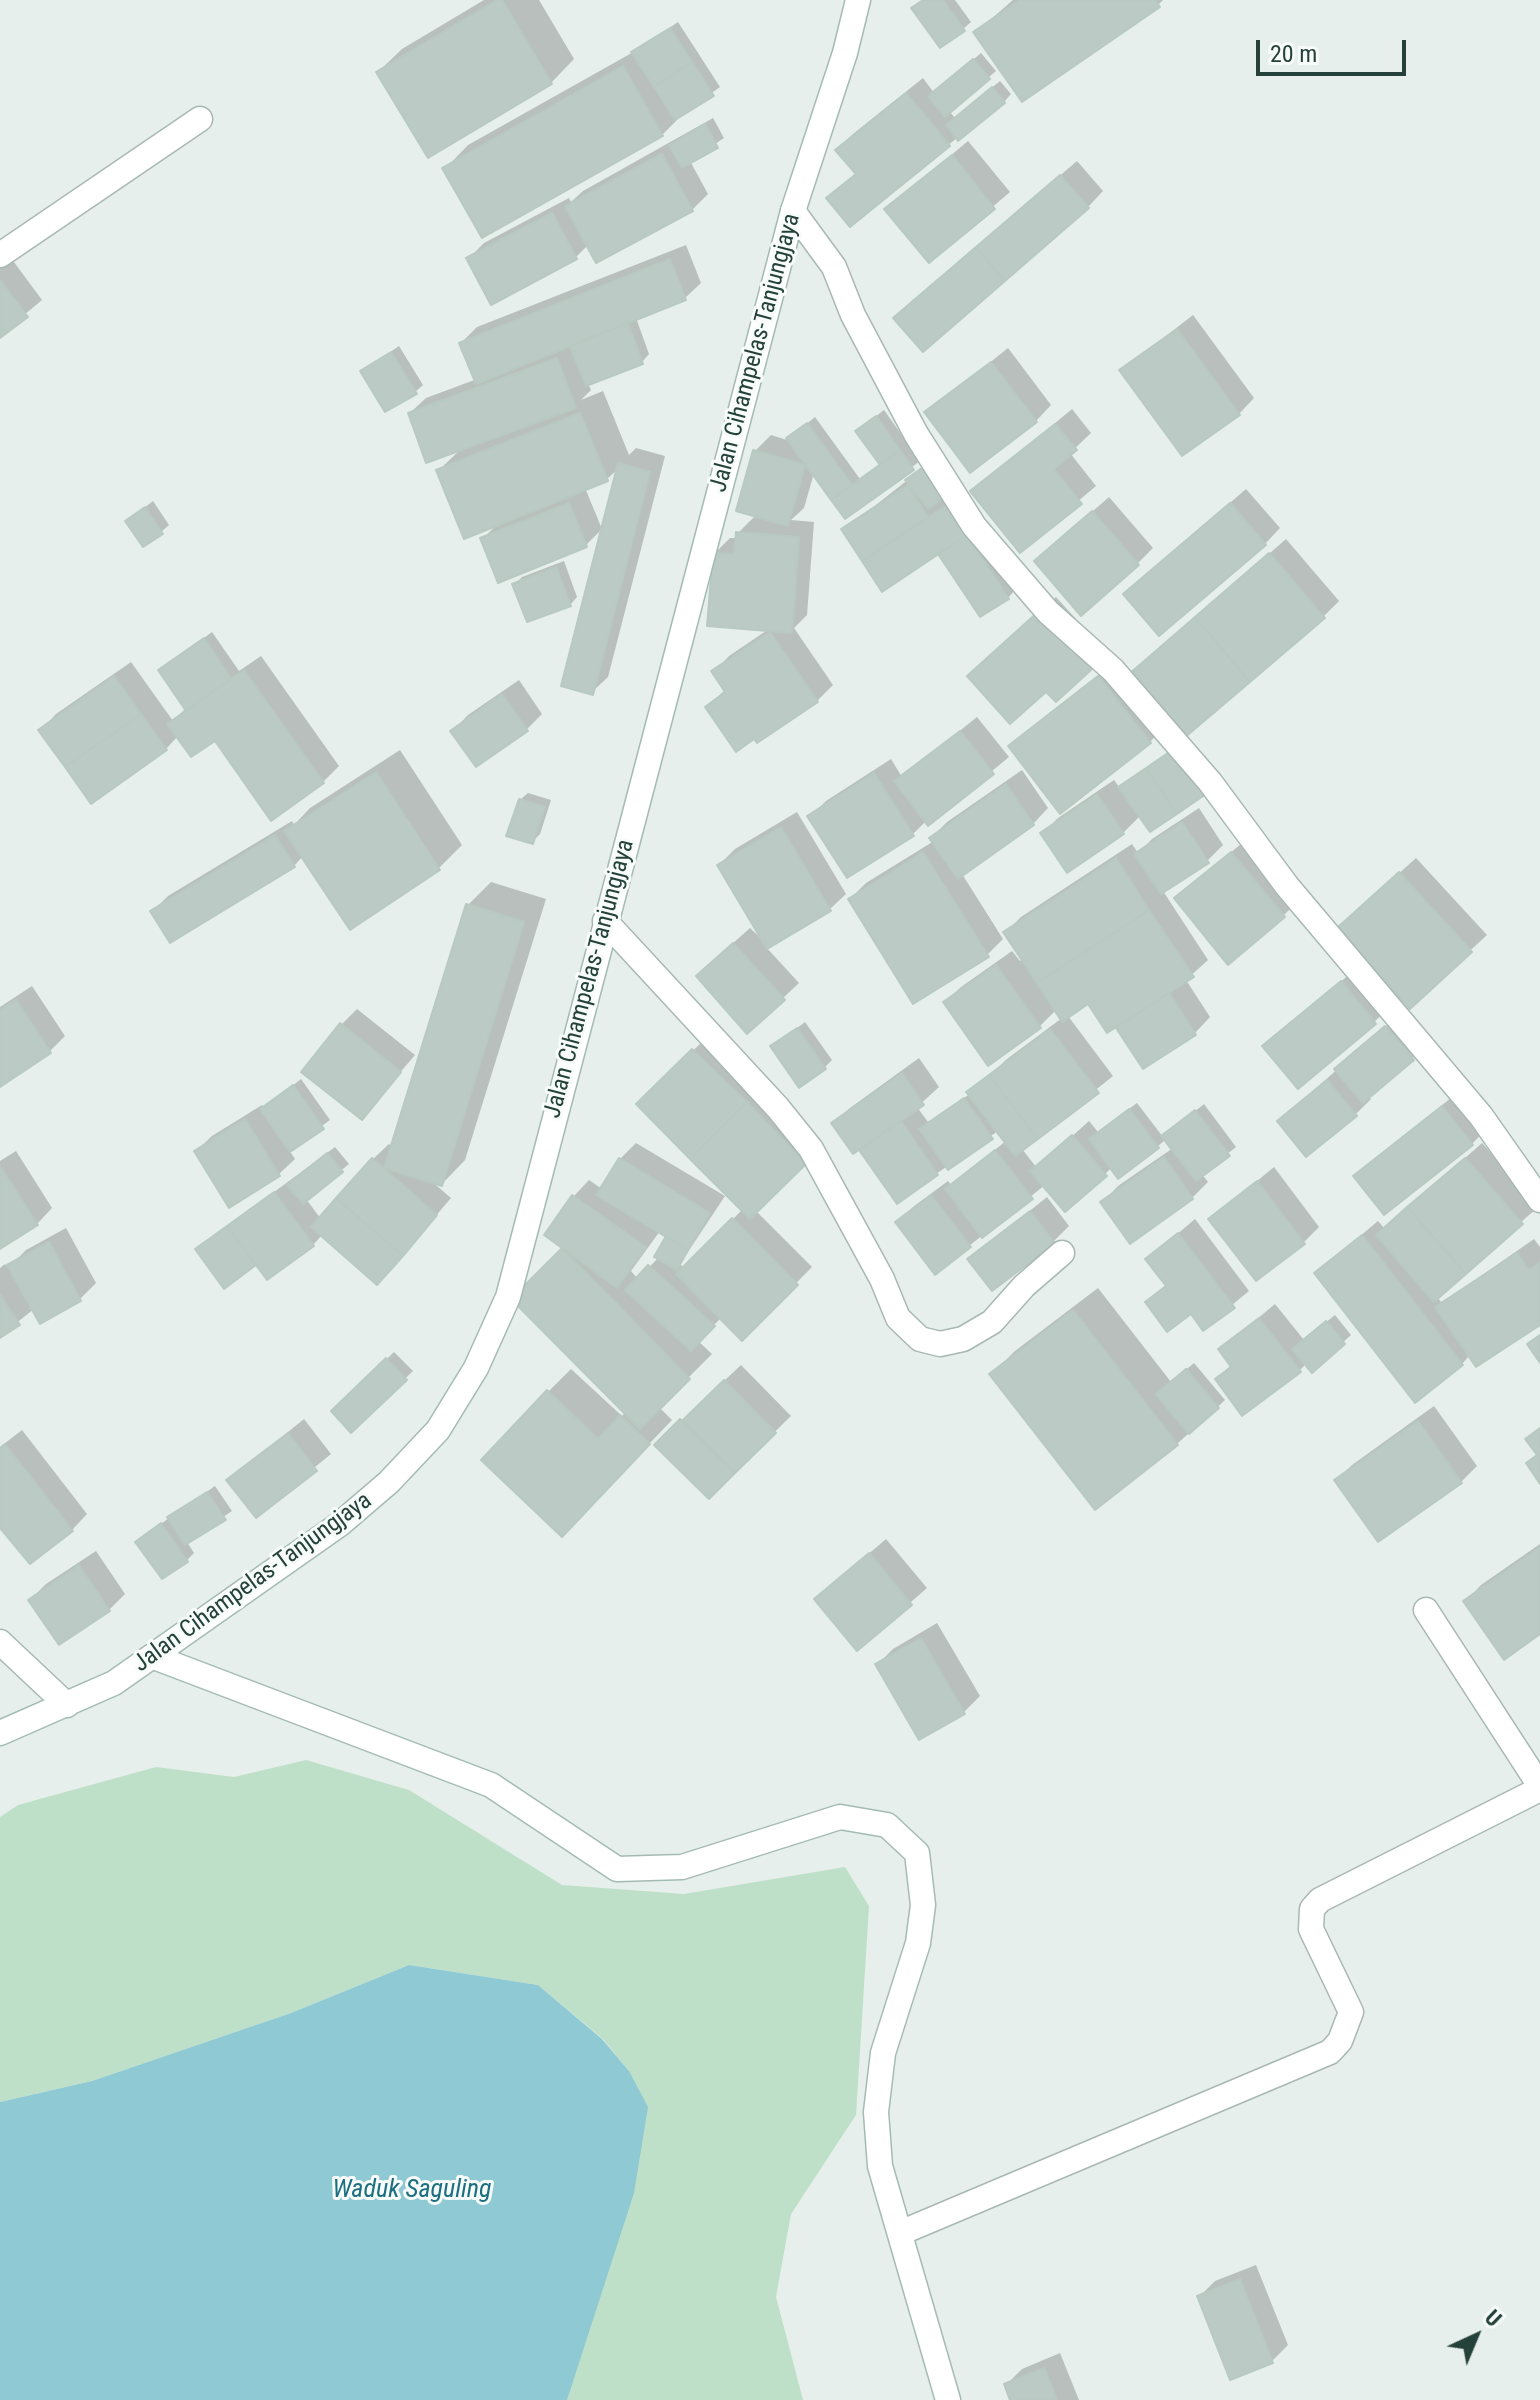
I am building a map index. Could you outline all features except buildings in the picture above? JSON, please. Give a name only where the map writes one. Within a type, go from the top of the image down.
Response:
[{"type":"street","name":"Jalan Cihampelas-Tanjungjaya","points":[[0,1733],[114,1683],[340,1524],[389,1482],[446,1418],[476,1368],[508,1297],[793,211],[845,53],[858,0]]},
{"type":"street","points":[[0,255],[200,119]]},
{"type":"street","points":[[793,211],[834,267],[853,315],[916,434],[974,526],[1048,612],[1113,670],[1210,782],[1287,886],[1481,1116],[1540,1200]]},
{"type":"street","points":[[605,921],[778,1108],[811,1149],[882,1279],[898,1318],[920,1339],[940,1344],[963,1339],[992,1322],[1024,1286],[1062,1253]]},
{"type":"street","points":[[900,2233],[1330,2052],[1340,2041],[1351,2012],[1311,1929],[1312,1909],[1320,1900],[1540,1788],[1426,1610]]},
{"type":"street","points":[[0,1642],[67,1705]]},
{"type":"street","points":[[154,1657],[491,1785],[617,1869],[682,1867],[840,1817],[887,1825],[917,1853],[923,1905],[918,1943],[883,2053],[876,2112],[880,2166],[948,2400]]},
{"type":"green space","points":[[306,1760],[409,1790],[562,1885],[684,1894],[845,1867],[869,1906],[856,2115],[791,2214],[776,2297],[803,2400],[567,2400],[629,2071],[603,2039],[538,1985],[409,1965],[291,2013],[92,2081],[0,2102],[0,1817],[18,1805],[156,1767],[234,1777]]},
{"type":"water","name":"Waduk Saguling","points":[[409,1965],[538,1985],[602,2039],[629,2071],[648,2107],[634,2193],[567,2400],[0,2400],[0,2102],[92,2081],[291,2013]]}]
